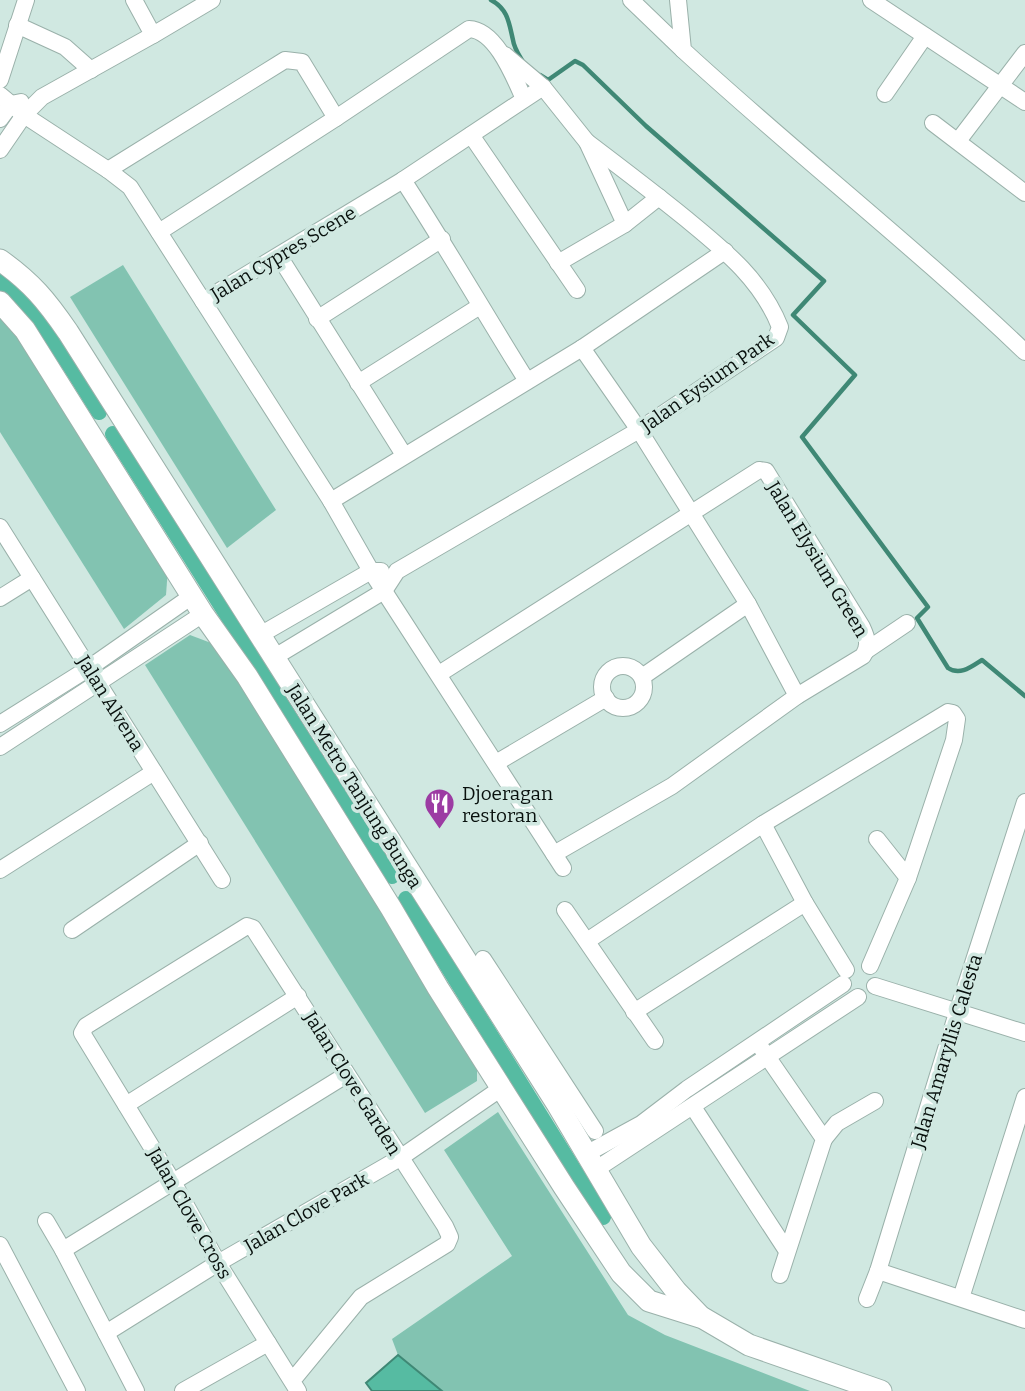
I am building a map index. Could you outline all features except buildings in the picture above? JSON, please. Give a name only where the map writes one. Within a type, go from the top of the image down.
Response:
[{"type":"main road","name":"Jalan Metro Tanjung Bunga","points":[[0,260],[27,279],[46,299],[122,413],[273,658],[414,879],[565,1100],[590,1162],[649,1256],[676,1291],[703,1318]]},
{"type":"main road","name":"Jalan Metro Tanjung Bunga","points":[[0,302],[25,330],[198,605],[247,676],[438,988],[621,1273],[649,1301],[703,1318],[749,1345],[881,1391]]},
{"type":"main road","points":[[90,432],[122,413]]},
{"type":"main road","points":[[384,896],[414,879]]},
{"type":"main road","points":[[621,1273],[649,1256]]},
{"type":"street","points":[[0,80],[26,0]]},
{"type":"street","points":[[134,0],[153,35]]},
{"type":"street","points":[[0,150],[24,115],[42,97],[212,0]]},
{"type":"street","points":[[631,0],[743,105],[978,307],[1025,352]]},
{"type":"street","points":[[678,0],[683,50]]},
{"type":"street","points":[[871,0],[1025,102]]},
{"type":"street","points":[[17,25],[65,47],[91,70]]},
{"type":"street","points":[[159,232],[469,29],[478,30],[543,87],[587,142],[625,224]]},
{"type":"street","points":[[885,94],[925,36]]},
{"type":"street","points":[[501,51],[524,99]]},
{"type":"street","points":[[958,141],[1025,53]]},
{"type":"street","points":[[108,170],[285,60],[302,62],[336,118]]},
{"type":"street","name":"Jalan Cypres Scene","points":[[543,87],[403,180],[203,301],[331,501],[371,571],[564,868]]},
{"type":"street","points":[[5,100],[42,97]]},
{"type":"street","points":[[5,100],[130,187],[203,301]]},
{"type":"street","points":[[0,119],[5,100]]},
{"type":"street","points":[[933,123],[1023,187]]},
{"type":"street","points":[[471,135],[577,290]]},
{"type":"street","name":"Jalan Eysium Park","points":[[397,571],[639,430],[776,338],[780,327],[751,277],[725,251],[587,142]]},
{"type":"street","points":[[403,180],[442,239],[527,381]]},
{"type":"street","points":[[558,263],[625,224],[659,197]]},
{"type":"street","points":[[317,319],[442,239]]},
{"type":"street","points":[[331,501],[582,348],[725,251]]},
{"type":"street","points":[[279,256],[404,455]]},
{"type":"street","points":[[358,383],[480,306]]},
{"type":"street","points":[[582,348],[639,430],[748,604],[797,696]]},
{"type":"street","name":"Jalan Elysium Green","points":[[554,854],[671,786],[797,696],[863,656],[867,650],[868,643],[862,627],[765,470],[759,470],[691,512]]},
{"type":"street","points":[[439,674],[691,512]]},
{"type":"street","name":"Jalan Alvena","points":[[0,527],[222,880]]},
{"type":"street","points":[[260,635],[371,571],[397,571]]},
{"type":"street","points":[[273,658],[384,591],[397,571]]},
{"type":"street","points":[[0,598],[32,578]]},
{"type":"street","points":[[642,677],[748,604]]},
{"type":"street","points":[[0,724],[89,668],[198,605]]},
{"type":"street","points":[[0,747],[97,684],[198,605]]},
{"type":"street","points":[[867,650],[906,623]]},
{"type":"street","points":[[626,666],[642,677],[644,691],[637,703],[624,708],[606,698],[603,692],[604,678],[613,669],[626,666]]},
{"type":"street","points":[[496,763],[606,698]]},
{"type":"street","points":[[587,941],[763,824],[948,712],[953,712],[957,719],[954,740],[921,842],[870,967]]},
{"type":"street","points":[[0,870],[154,772]]},
{"type":"street","name":"Jalan Amaryllis Calesta","points":[[867,1300],[1025,802]]},
{"type":"street","points":[[763,824],[844,977],[849,993],[858,997]]},
{"type":"street","points":[[877,839],[908,878]]},
{"type":"street","points":[[892,858],[921,842]]},
{"type":"street","points":[[72,930],[200,844]]},
{"type":"street","points":[[634,1012],[805,903]]},
{"type":"street","points":[[565,911],[655,1041]]},
{"type":"street","name":"Jalan Clove Garden","points":[[82,1036],[86,1026],[247,926],[253,928],[450,1234],[447,1244],[361,1297],[295,1386]]},
{"type":"street","points":[[483,959],[565,1100],[595,1132]]},
{"type":"street","points":[[590,1162],[693,1107],[858,997],[869,994],[875,986],[876,975],[870,967],[862,963],[853,964],[844,977],[757,1041],[642,1132]]},
{"type":"street","points":[[875,986],[1025,1033]]},
{"type":"street","points":[[126,1105],[298,996]]},
{"type":"street","name":"Jalan Clove Cross","points":[[82,1036],[173,1182],[218,1264],[295,1386]]},
{"type":"street","points":[[757,1041],[824,1139]]},
{"type":"street","points":[[63,1250],[346,1075]]},
{"type":"street","name":"Jalan Clove Park","points":[[106,1333],[400,1158],[503,1087]]},
{"type":"street","points":[[961,1298],[1025,1097]]},
{"type":"street","points":[[780,1275],[824,1139],[837,1123],[875,1101]]},
{"type":"street","points":[[693,1107],[787,1251]]},
{"type":"street","points":[[46,1222],[136,1391]]},
{"type":"street","points":[[0,1245],[77,1391]]},
{"type":"street","points":[[878,1271],[1025,1320]]},
{"type":"street","points":[[183,1391],[268,1343]]},
{"type":"shaded area","points":[[123,265],[276,510],[227,548],[70,297]]},
{"type":"shaded area","points":[[0,314],[13,325],[168,568],[166,595],[124,629],[0,432]]},
{"type":"shaded area","points":[[190,635],[219,646],[477,1059],[477,1081],[425,1113],[145,665]]},
{"type":"shaded area","points":[[498,1112],[628,1315],[665,1335],[810,1391],[442,1391],[398,1355],[392,1339],[512,1256],[444,1150]]},
{"type":"shaded area","points":[[398,1355],[442,1391],[372,1391],[366,1383]]},
{"type":"waterway","points":[[491,0],[504,12],[514,46],[523,62]]},
{"type":"waterway","points":[[540,75],[548,80],[575,61],[583,65],[646,126],[824,281],[793,315],[855,375],[802,437],[928,607],[917,618],[948,668],[961,671],[982,660],[1025,696]]},
{"type":"waterway","points":[[0,282],[42,325],[99,412]]},
{"type":"waterway","points":[[113,434],[392,876]]},
{"type":"waterway","points":[[406,899],[603,1217]]},
{"type":"place","name":"Djoeragan restoran","points":[[439,831]]}]
